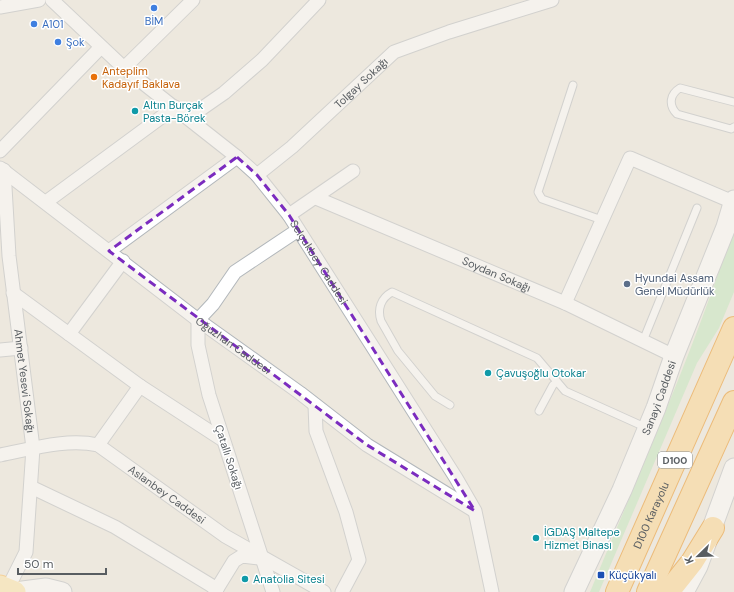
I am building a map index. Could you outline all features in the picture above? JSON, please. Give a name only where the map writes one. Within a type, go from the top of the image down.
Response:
[{"type":"highway","name":"D100 Karayolu","points":[[617,592],[734,328]]},
{"type":"highway","name":"D100","points":[[648,592],[734,402]]},
{"type":"highway","points":[[668,592],[692,562],[713,528]]},
{"type":"main road","name":"Sanayi Caddesi","points":[[574,592],[622,490],[648,428],[674,356],[726,226],[734,201]]},
{"type":"main road","points":[[684,592],[698,566],[713,528],[729,495],[734,468]]},
{"type":"main road","points":[[10,590],[46,588],[62,592]]},
{"type":"street","points":[[0,7],[39,0]]},
{"type":"street","name":"Selçukbey Caddesi","points":[[52,0],[124,68],[175,107],[257,175],[289,215],[456,478],[475,511],[492,592]]},
{"type":"street","points":[[124,68],[193,0]]},
{"type":"street","points":[[188,118],[224,93],[262,60],[319,0]]},
{"type":"street","name":"Tolgay Sokağı","points":[[257,175],[292,148],[394,52],[449,32],[552,0]]},
{"type":"street","points":[[0,151],[101,47]]},
{"type":"street","points":[[46,202],[175,107]]},
{"type":"street","points":[[109,251],[237,157]]},
{"type":"street","points":[[565,302],[630,158],[734,201]]},
{"type":"street","name":"Oğuzhan Caddesi","points":[[2,169],[198,320],[315,405],[367,445],[475,511]]},
{"type":"street","name":"Ahmet Yesevi Sokağı","points":[[2,169],[4,257],[13,293],[33,448],[32,487],[26,552],[10,590]]},
{"type":"street","points":[[289,215],[316,198],[353,171]]},
{"type":"street","name":"Soydan Sokağı","points":[[316,198],[565,302],[674,356]]},
{"type":"street","points":[[198,320],[213,304],[235,272],[298,230]]},
{"type":"street","points":[[69,334],[123,261]]},
{"type":"street","points":[[13,293],[140,386],[223,440]]},
{"type":"street","name":"Çatallı Sokağı","points":[[198,320],[198,345],[209,395],[273,592]]},
{"type":"street","points":[[0,350],[21,348]]},
{"type":"street","points":[[98,445],[140,386]]},
{"type":"street","points":[[315,405],[316,431],[346,512],[359,560],[342,592]]},
{"type":"street","name":"Aslanbey Caddesi","points":[[0,455],[33,448],[85,442],[98,445],[225,536],[324,592]]},
{"type":"street","points":[[32,487],[115,527],[216,590],[234,561],[242,556],[263,558]]},
{"type":"lane","points":[[573,85],[538,192],[542,200],[602,220]]},
{"type":"lane","points":[[734,102],[680,88],[676,91],[671,100],[672,108],[677,114],[731,129],[734,127]]},
{"type":"lane","points":[[643,341],[697,208]]},
{"type":"lane","points":[[450,404],[435,396],[398,351],[381,321],[380,305],[385,297],[392,292],[537,358],[565,390],[648,428]]},
{"type":"lane","points":[[539,411],[553,385],[557,382]]},
{"type":"highlighted area","points":[[237,157],[257,175],[289,215],[475,511],[367,445],[109,251]]},
{"type":"green space","points":[[734,227],[734,292],[719,328],[697,363],[599,592],[590,592],[684,365],[702,319]]},
{"type":"place","name":"BİM","points":[[154,8]]},
{"type":"place","name":"A101","points":[[34,24]]},
{"type":"place","name":"Şok","points":[[58,42]]},
{"type":"place","name":"Anteplim Kadayıf Baklava","points":[[94,77]]},
{"type":"place","name":"Altın Burçak Pasta-Börek","points":[[135,111]]},
{"type":"place","name":"Hyundai Assam Genel Müdürlük","points":[[627,284]]},
{"type":"place","name":"Çavuşoğlu Otokar","points":[[488,373]]},
{"type":"place","name":"İGDAŞ Maltepe Hizmet Binası","points":[[536,538]]},
{"type":"place","name":"Küçükyalı","points":[[601,575]]},
{"type":"place","name":"Anatolia Sitesi","points":[[245,579]]}]
